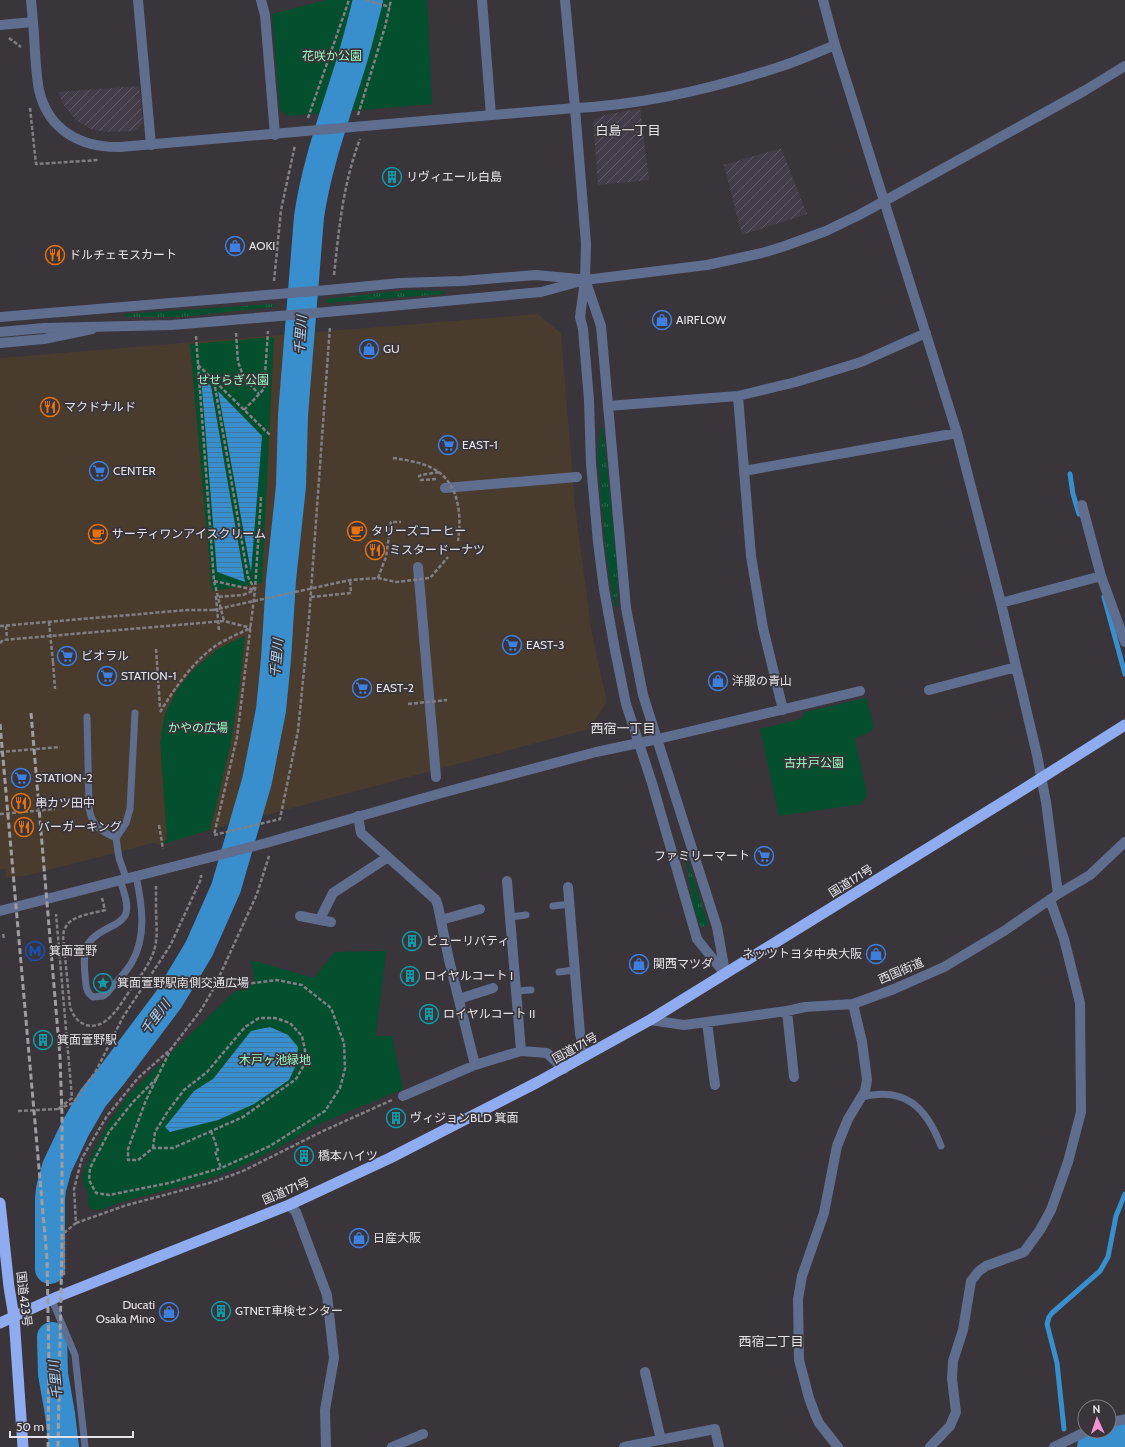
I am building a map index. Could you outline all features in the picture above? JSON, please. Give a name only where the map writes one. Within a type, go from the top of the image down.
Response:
[{"type":"highway","name":"国道171号","points":[[0,1323],[52,1300],[290,1205],[424,1141],[564,1069],[650,1020],[1042,778],[1125,725]]},
{"type":"highway","name":"国道423号","points":[[0,1203],[8,1287],[14,1317],[16,1359],[24,1447]]},
{"type":"street","points":[[31,0],[39,90],[45,105],[58,125],[78,140],[94,146],[120,147],[275,135],[636,102],[709,88],[777,68],[836,45]]},
{"type":"street","points":[[138,0],[150,145]]},
{"type":"street","points":[[261,0],[264,15],[275,135]]},
{"type":"street","points":[[482,0],[491,115]]},
{"type":"street","points":[[564,0],[575,108],[586,244],[585,280],[580,317],[583,329],[588,392],[591,464],[604,589],[626,704],[673,853],[697,939],[725,974]]},
{"type":"street","points":[[823,0],[956,433],[1001,602],[1042,778],[1054,897],[1080,1003],[1081,1112],[1068,1162],[1051,1210],[1040,1230],[1024,1252],[986,1266],[979,1271],[972,1281],[963,1330],[953,1362],[952,1379],[956,1412],[950,1426],[930,1447]]},
{"type":"street","points":[[0,25],[33,22]]},
{"type":"street","points":[[0,332],[44,328],[172,325],[541,292],[585,280],[707,265],[769,251],[826,230],[885,202],[1084,91],[1125,66]]},
{"type":"street","points":[[0,317],[400,283],[462,281],[536,275],[585,280]]},
{"type":"street","points":[[585,280],[601,326],[628,622],[643,695],[717,927],[725,974]]},
{"type":"street","points":[[0,343],[44,339],[98,327]]},
{"type":"street","points":[[608,406],[738,396],[796,382],[861,362],[926,333]]},
{"type":"street","points":[[738,396],[751,556],[764,628],[783,710]]},
{"type":"street","points":[[744,471],[956,433]]},
{"type":"street","points":[[444,488],[577,477]]},
{"type":"street","points":[[1082,505],[1101,576],[1125,642]]},
{"type":"street","points":[[418,568],[436,777]]},
{"type":"street","points":[[1001,602],[1101,576]]},
{"type":"street","points":[[929,690],[1016,667]]},
{"type":"street","points":[[0,910],[266,843],[358,816],[596,752],[658,739],[860,691]]},
{"type":"street","points":[[358,816],[361,833],[436,900],[475,1065]]},
{"type":"street","name":"西国街道","points":[[650,1020],[684,1025],[787,1011],[805,1007],[853,1004],[894,989],[944,967],[1004,931],[1054,897],[1090,875],[1125,842]]},
{"type":"street","points":[[320,919],[333,893],[388,857]]},
{"type":"street","points":[[507,882],[521,1051]]},
{"type":"street","points":[[568,887],[580,1034],[586,1056]]},
{"type":"street","points":[[441,920],[480,909]]},
{"type":"street","points":[[300,916],[331,922]]},
{"type":"street","points":[[459,999],[493,988]]},
{"type":"street","points":[[835,1446],[815,1414],[800,1364],[798,1299],[802,1276],[824,1213],[837,1146],[848,1119],[865,1091],[867,1080],[862,1042],[853,1004]]},
{"type":"street","points":[[787,1011],[794,1077]]},
{"type":"street","points":[[707,1022],[715,1084]]},
{"type":"street","points":[[403,1096],[475,1065],[521,1051],[547,1053],[564,1069]]},
{"type":"street","points":[[290,1205],[296,1212],[327,1294],[334,1358],[325,1410],[326,1447]]},
{"type":"street","points":[[645,1372],[660,1440]]},
{"type":"street","points":[[624,1447],[715,1429],[719,1447]]},
{"type":"street","points":[[392,1447],[423,1434]]},
{"type":"street","points":[[1054,1447],[1077,1436]]},
{"type":"lane","points":[[127,878],[127,913],[120,921],[90,940],[85,950],[84,962],[86,987],[87,992],[93,997],[103,996],[107,993],[131,964],[138,950],[142,917],[141,902],[127,878],[119,858],[116,838],[126,823],[130,809],[135,713]]},
{"type":"lane","points":[[87,717],[90,815],[101,832],[116,838]]},
{"type":"lane","points":[[553,906],[570,904]]},
{"type":"lane","points":[[510,917],[526,915]]},
{"type":"lane","points":[[559,972],[575,970]]},
{"type":"lane","points":[[516,991],[531,990]]},
{"type":"lane","points":[[861,1096],[887,1094],[904,1098],[919,1109],[930,1121],[941,1146]]},
{"type":"lane","points":[[52,1300],[75,1355],[85,1447]]},
{"type":"path","points":[[307,120],[350,0]]},
{"type":"path","points":[[366,0],[390,7]]},
{"type":"path","points":[[358,115],[391,0]]},
{"type":"path","points":[[334,275],[342,205],[349,170],[360,139]]},
{"type":"path","points":[[274,281],[281,210],[295,144]]},
{"type":"path","points":[[261,497],[255,590],[238,737],[214,835],[280,819],[298,731],[311,597],[330,326]]},
{"type":"path","points":[[244,410],[264,389],[268,331]]},
{"type":"path","points":[[236,332],[238,362],[244,378],[259,394]]},
{"type":"path","points":[[196,336],[214,582],[224,621]]},
{"type":"path","points":[[198,365],[271,436]]},
{"type":"path","points":[[214,381],[248,578],[255,590]]},
{"type":"path","points":[[393,458],[410,461],[431,468],[439,472],[444,477],[452,490],[458,506],[460,526],[458,541]]},
{"type":"path","points":[[432,479],[421,480],[419,476],[439,472]]},
{"type":"path","points":[[378,578],[386,557],[391,522],[402,522]]},
{"type":"path","points":[[0,626],[187,610],[217,610],[350,580],[378,578],[396,582],[430,578],[448,557]]},
{"type":"path","points":[[311,597],[351,593],[350,580]]},
{"type":"path","points":[[214,582],[255,590]]},
{"type":"path","points":[[219,630],[216,597],[243,595],[255,590]]},
{"type":"path","points":[[0,643],[2,640],[224,621],[251,628]]},
{"type":"path","points":[[49,622],[55,689]]},
{"type":"path","points":[[6,626],[7,638]]},
{"type":"path","points":[[160,712],[190,669],[215,647],[251,628]]},
{"type":"path","points":[[156,649],[160,707]]},
{"type":"path","points":[[408,704],[447,700]]},
{"type":"path","points":[[0,752],[60,747]]},
{"type":"path","points":[[0,814],[55,809]]},
{"type":"path","points":[[159,824],[163,849]]},
{"type":"path","points":[[76,1223],[74,1189],[82,1158],[107,1116],[138,1078],[171,1049],[201,1010],[214,988],[257,894],[269,856]]},
{"type":"path","points":[[18,1111],[58,1109],[73,1103],[96,1071],[123,1018],[170,946],[201,879],[201,875]]},
{"type":"path","points":[[102,900],[105,910],[72,920],[64,932],[70,1007],[78,1020],[90,1026],[102,1023],[116,1010],[147,966],[152,956],[157,938],[156,886]]},
{"type":"path","points":[[56,914],[72,1098],[58,1109]]},
{"type":"path","points":[[3,934],[4,938]]},
{"type":"path","points":[[157,1078],[133,1102],[108,1132],[90,1168],[89,1180],[96,1193],[109,1195],[169,1183],[221,1168],[270,1146],[325,1111],[340,1088],[345,1069],[344,1043],[331,1008],[302,985],[277,980],[214,988]]},
{"type":"path","points":[[153,1148],[154,1132],[184,1090],[207,1072],[245,1027],[259,1018],[275,1018],[290,1023],[302,1036],[305,1050],[305,1063],[296,1079],[242,1117],[173,1148],[153,1148],[138,1160],[128,1160],[128,1149],[146,1100],[171,1049]]},
{"type":"path","points":[[64,1275],[64,1233],[76,1223],[128,1205],[213,1182],[243,1171],[322,1131],[403,1096]]},
{"type":"path","points":[[212,1131],[218,1150],[215,1152],[221,1168]]},
{"type":"shaded area","points":[[139,86],[143,123],[135,131],[108,132],[93,130],[77,121],[65,107],[58,92]]},
{"type":"shaded area","points":[[640,108],[649,180],[598,185],[593,121],[601,116]]},
{"type":"shaded area","points":[[781,148],[807,214],[742,235],[724,165]]},
{"type":"shaded area","points":[[538,314],[561,333],[575,506],[592,634],[607,702],[589,729],[210,830],[160,845],[153,843],[25,876],[6,877],[6,869],[0,869],[0,358]]},
{"type":"green space","name":"花咲か公園","points":[[326,0],[427,0],[432,104],[288,116],[280,110],[272,14]]},
{"type":"green space","points":[[408,290],[445,291],[445,294],[326,303],[326,299]]},
{"type":"green space","points":[[274,304],[274,307],[179,317],[125,317],[125,314]]},
{"type":"green space","name":"せせらぎ公園","points":[[274,337],[262,583],[212,591],[190,344]]},
{"type":"green space","points":[[600,428],[603,428],[617,567],[617,607],[614,606],[606,552],[598,460]]},
{"type":"green space","name":"かやの広場","points":[[245,636],[239,691],[230,747],[210,830],[160,845],[167,839],[160,742],[165,714],[177,690],[195,668],[218,649]]},
{"type":"green space","name":"古井戸公園","points":[[866,698],[874,727],[869,733],[855,738],[867,795],[861,804],[779,816],[760,729],[801,719],[805,712]]},
{"type":"green space","points":[[685,853],[708,924],[701,928],[693,905]]},
{"type":"green space","name":"木戸ヶ池緑地","points":[[386,951],[376,1036],[392,1036],[403,1089],[317,1125],[278,1148],[238,1168],[205,1180],[121,1202],[100,1210],[93,1210],[88,1206],[88,1193],[82,1181],[84,1170],[107,1125],[129,1094],[233,993],[255,984],[251,960],[314,978],[335,952]]},
{"type":"water","points":[[201,377],[211,386],[245,582],[217,572]]},
{"type":"water","points":[[218,391],[262,436],[251,572]]},
{"type":"water","points":[[270,1027],[288,1035],[298,1047],[297,1063],[289,1080],[254,1104],[218,1120],[170,1132],[165,1127],[194,1091],[213,1079],[251,1031]]},
{"type":"waterway","name":"千里川","points":[[50,1269],[50,1199],[57,1167],[75,1129],[93,1098],[169,999],[199,949],[226,888],[257,781],[271,710],[276,659],[281,580],[291,486],[293,415],[309,217],[320,163],[354,55],[368,0]]},
{"type":"waterway","points":[[1070,474],[1073,494],[1079,514]]},
{"type":"waterway","points":[[1104,597],[1125,674]]},
{"type":"waterway","points":[[1064,1429],[1057,1363],[1047,1324],[1052,1313],[1100,1271],[1108,1257],[1116,1216],[1125,1194]]},
{"type":"waterway","name":"千里川","points":[[52,1337],[53,1374],[64,1447]]},
{"type":"waterway","points":[[1092,1447],[1125,1437]]},
{"type":"railway","points":[[31,713],[60,1057],[62,1115],[62,1241],[58,1447]]},
{"type":"railway","points":[[0,724],[47,1259],[49,1365],[48,1447]]},
{"type":"place","name":"リヴィエール白島","points":[[392,177]]},
{"type":"place","name":"AOKI","points":[[235,246]]},
{"type":"place","name":"ドルチェモスカート","points":[[55,255]]},
{"type":"place","name":"AIRFLOW","points":[[662,320]]},
{"type":"place","name":"GU","points":[[369,349]]},
{"type":"place","name":"マクドナルド","points":[[50,407]]},
{"type":"place","name":"EAST-1","points":[[448,445]]},
{"type":"place","name":"CENTER","points":[[99,471]]},
{"type":"place","name":"タリーズコーヒー","points":[[357,531]]},
{"type":"place","name":"サーティワンアイスクリーム","points":[[98,534]]},
{"type":"place","name":"ミスタードーナツ","points":[[375,550]]},
{"type":"place","name":"EAST-3","points":[[512,645]]},
{"type":"place","name":"ビオラル","points":[[67,656]]},
{"type":"place","name":"STATION-1","points":[[107,676]]},
{"type":"place","name":"洋服の青山","points":[[718,681]]},
{"type":"place","name":"EAST-2","points":[[362,688]]},
{"type":"place","name":"STATION-2","points":[[21,778]]},
{"type":"place","name":"串カツ田中","points":[[21,803]]},
{"type":"place","name":"バーガーキング","points":[[24,827]]},
{"type":"place","name":"ファミリーマート","points":[[764,856]]},
{"type":"place","name":"ビューリバティ","points":[[412,941]]},
{"type":"place","name":"箕面萱野","points":[[35,951]]},
{"type":"place","name":"ネッツトヨタ中央大阪","points":[[876,954]]},
{"type":"place","name":"関西マツダ","points":[[639,964]]},
{"type":"place","name":"ロイヤルコート I","points":[[410,976]]},
{"type":"place","name":"箕面萱野駅南側交通広場","points":[[103,983]]},
{"type":"place","name":"ロイヤルコート II","points":[[429,1014]]},
{"type":"place","name":"箕面萱野駅","points":[[43,1040]]},
{"type":"place","name":"ヴィジョンBLD 箕面","points":[[396,1118]]},
{"type":"place","name":"橋本ハイツ","points":[[304,1156]]},
{"type":"place","name":"日産大阪","points":[[359,1238]]},
{"type":"place","name":"GTNET車検センター","points":[[221,1311]]},
{"type":"place","name":"Ducati Osaka Mino","points":[[169,1312]]},
{"type":"district","name":"白島一丁目","points":[[628,130]]},
{"type":"district","name":"西宿一丁目","points":[[623,728]]},
{"type":"district","name":"西宿二丁目","points":[[771,1341]]}]
